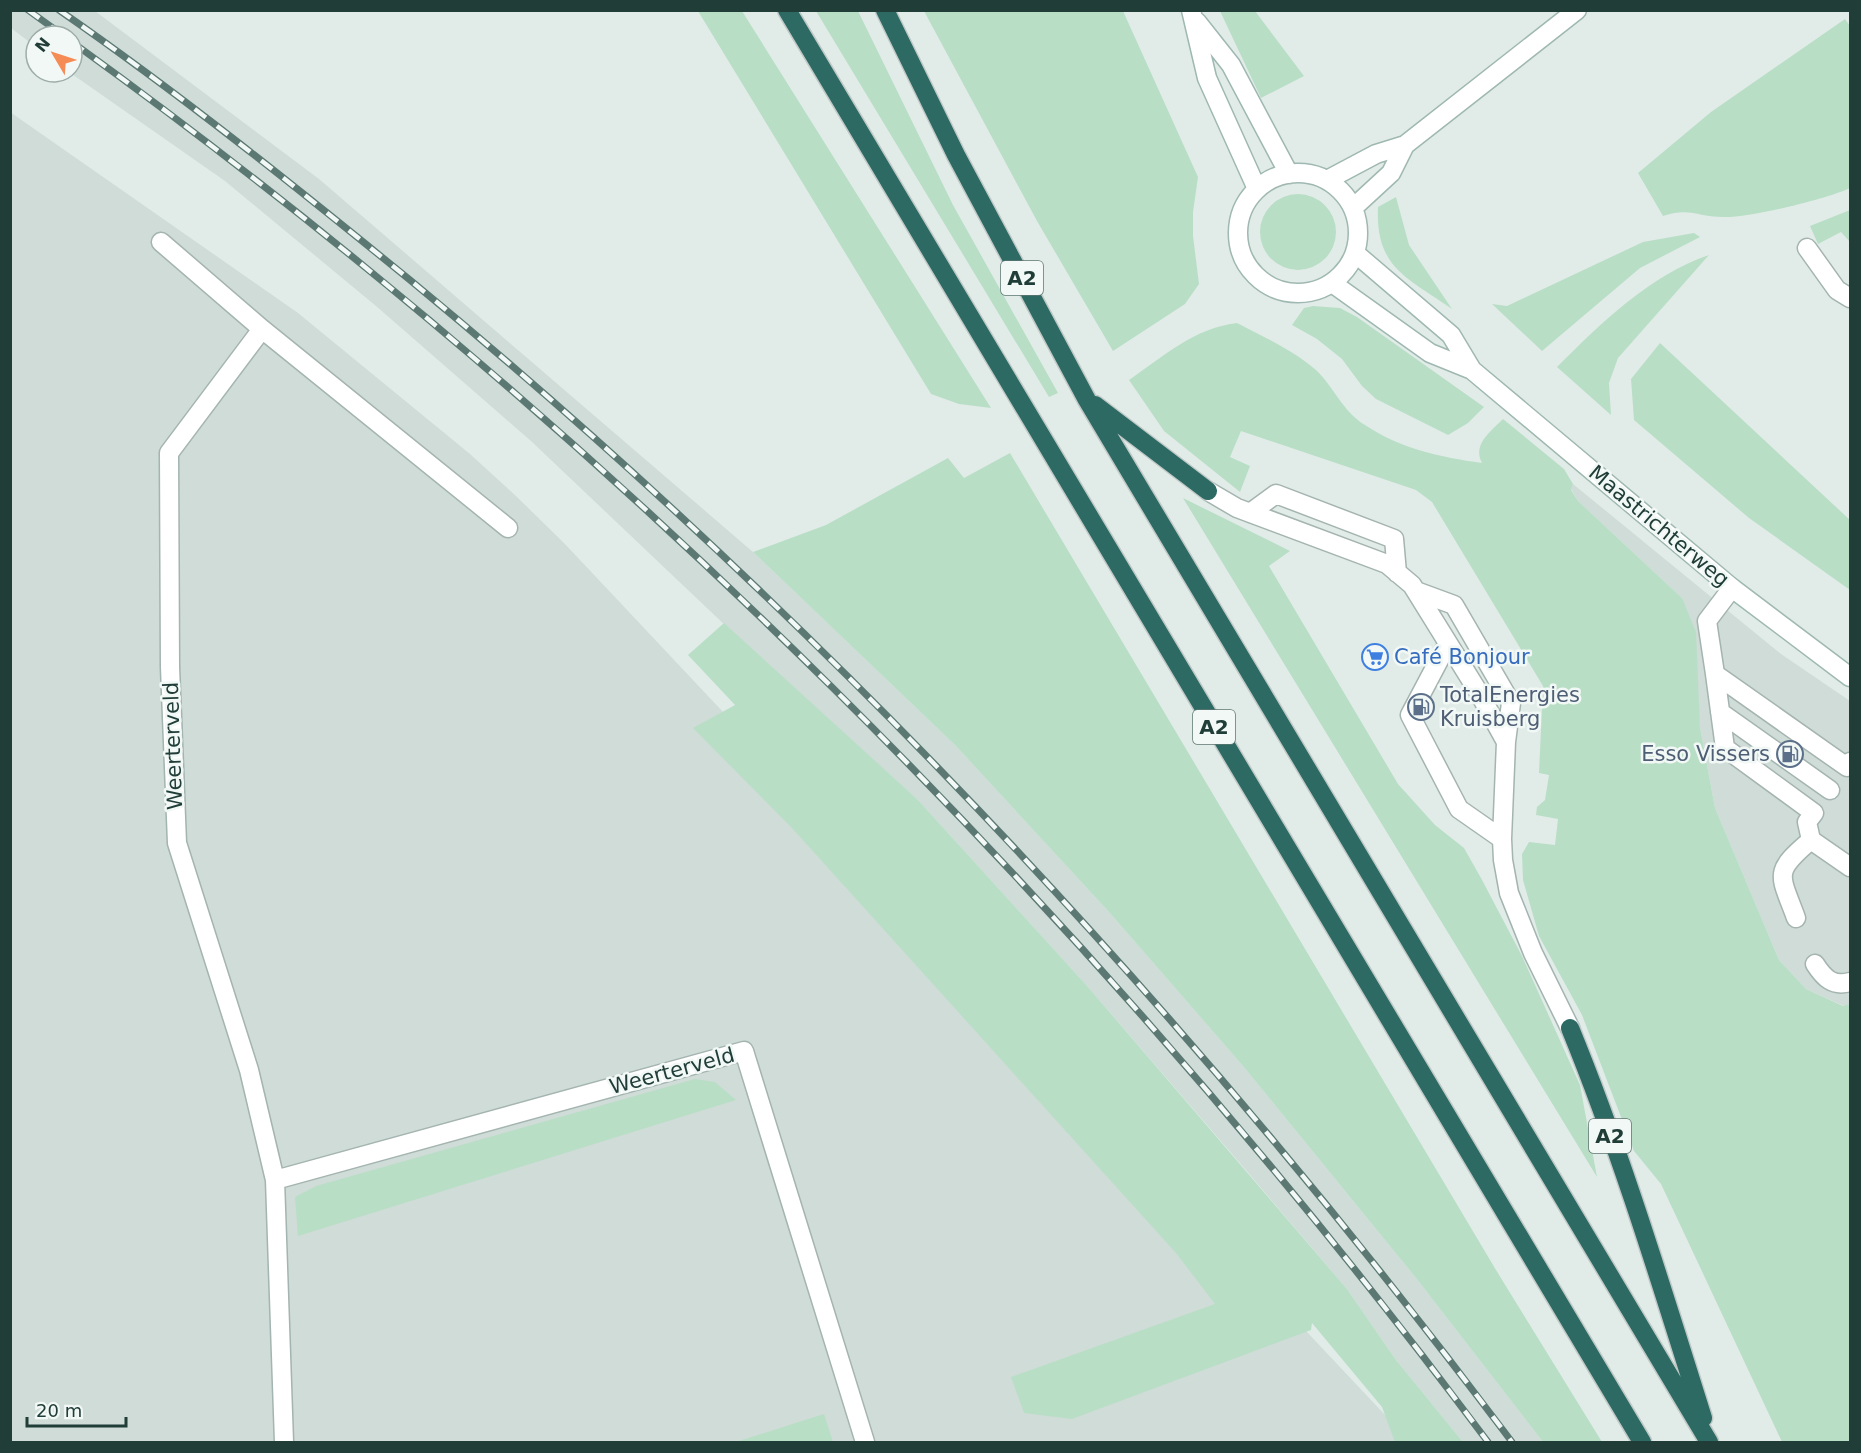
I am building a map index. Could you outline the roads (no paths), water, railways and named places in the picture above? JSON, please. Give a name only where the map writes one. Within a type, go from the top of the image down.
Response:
[{"type":"highway","name":"A2","points":[[787,10],[1642,1443]]},
{"type":"highway","name":"A2","points":[[885,10],[956,155],[1087,400],[1710,1443]]},
{"type":"highway","name":"A2","points":[[1087,400],[1208,491]]},
{"type":"highway","name":"A2","points":[[1570,1028],[1592,1082],[1648,1244],[1710,1443]]},
{"type":"street","points":[[1327,180],[1376,154],[1405,145],[1577,10]]},
{"type":"street","points":[[1192,14],[1231,66],[1289,174]]},
{"type":"street","points":[[1192,14],[1207,78],[1257,189]]},
{"type":"street","points":[[1353,208],[1391,173],[1405,145]]},
{"type":"street","points":[[1289,174],[1309,174],[1327,180],[1342,192],[1353,208],[1359,235],[1355,254],[1346,270],[1332,283],[1314,292],[1284,292],[1266,284],[1251,271],[1239,244],[1239,224],[1245,205],[1257,189],[1270,180],[1289,174]]},
{"type":"street","points":[[160,242],[262,329],[508,528]]},
{"type":"street","points":[[1807,248],[1837,290],[1851,298]]},
{"type":"street","name":"Maastrichterweg","points":[[1355,254],[1450,335],[1472,370],[1732,588],[1851,677]]},
{"type":"street","name":"Maastrichterweg","points":[[1332,283],[1430,353],[1472,370]]},
{"type":"street","name":"Weerterveld","points":[[262,329],[169,453],[170,667],[177,843],[249,1070],[275,1180],[284,1443]]},
{"type":"street","name":"A2","points":[[1208,491],[1250,513],[1387,564],[1416,591],[1506,742]]},
{"type":"street","points":[[1250,513],[1276,494],[1394,539],[1397,573]]},
{"type":"street","points":[[1732,588],[1707,621],[1725,748],[1814,813]]},
{"type":"street","name":"A2","points":[[1416,591],[1454,605],[1511,703],[1506,742],[1503,860],[1513,904],[1570,1028]]},
{"type":"street","points":[[1448,643],[1410,715],[1459,809],[1502,839]]},
{"type":"street","points":[[1715,674],[1849,764],[1807,822],[1811,840],[1851,867]]},
{"type":"street","points":[[1720,712],[1830,790]]},
{"type":"street","points":[[1796,918],[1782,880],[1782,869],[1789,859],[1811,840]]},
{"type":"street","points":[[1815,964],[1830,981],[1840,985],[1851,982]]},
{"type":"street","name":"Weerterveld","points":[[275,1180],[744,1051],[865,1443]]},
{"type":"railway","points":[[28,10],[47,24]]},
{"type":"railway","points":[[59,10],[237,142],[410,280],[563,410],[712,545],[856,685],[996,828],[1131,976],[1263,1128],[1389,1283],[1512,1442]]},
{"type":"railway","points":[[84,51],[272,192],[465,350],[652,516],[833,688],[1007,868],[1175,1053],[1335,1245],[1488,1442]]},
{"type":"place","name":"Café Bonjour","points":[[1375,657]]},
{"type":"place","name":"TotalEnergies Kruisberg","points":[[1421,707]]},
{"type":"place","name":"Esso Vissers","points":[[1790,754]]}]
